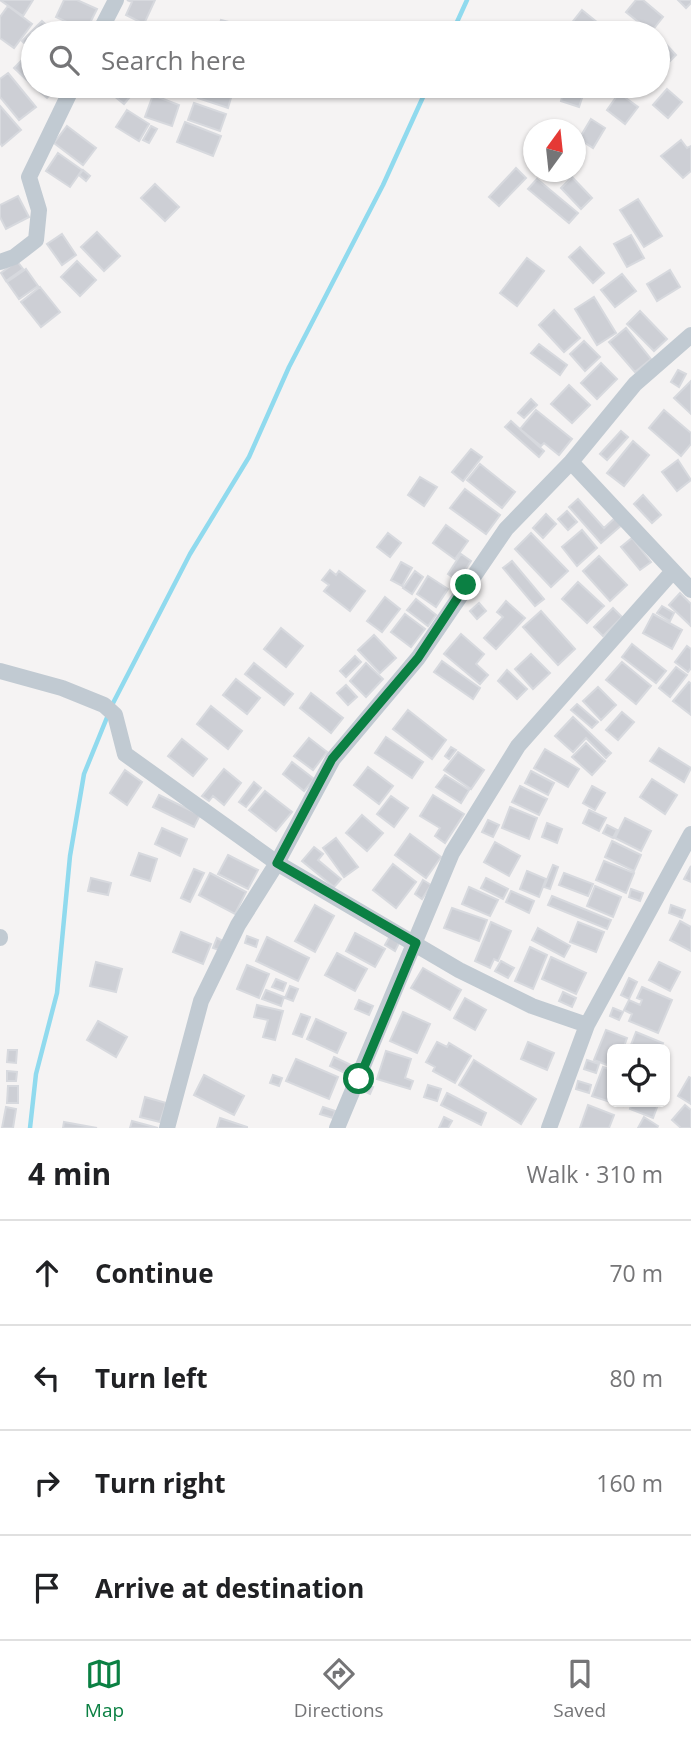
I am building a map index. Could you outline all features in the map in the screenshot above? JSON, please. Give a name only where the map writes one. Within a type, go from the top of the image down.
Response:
[{"type":"street","points":[[105,21],[116,0]]},
{"type":"street","points":[[0,262],[13,257],[36,240],[38,210],[29,177],[67,98]]},
{"type":"street","points":[[167,1128],[201,1000],[238,926],[277,863],[332,759],[418,658],[506,529],[572,462],[635,384],[691,335]]},
{"type":"street","points":[[572,462],[691,590]]},
{"type":"street","points":[[337,1128],[452,853],[518,746],[673,571]]},
{"type":"street","points":[[1,675],[62,688],[109,710],[125,754],[277,863],[459,970],[532,1006],[587,1025]]},
{"type":"street","points":[[548,1128],[587,1025],[691,834]]},
{"type":"building","points":[[0,0],[33,0],[23,16]]},
{"type":"building","points":[[64,0],[77,0],[97,9],[91,21],[65,21],[56,17]]},
{"type":"building","points":[[127,0],[155,0],[145,21],[138,21],[126,15],[132,2]]},
{"type":"building","points":[[636,0],[643,0],[663,17],[660,21],[637,21],[626,12]]},
{"type":"building","points":[[678,0],[691,0],[691,3],[686,8]]},
{"type":"building","points":[[8,6],[28,21],[21,21],[21,39],[14,48],[0,38],[0,17]]},
{"type":"building","points":[[582,10],[596,21],[573,21]]},
{"type":"building","points":[[670,48],[676,55],[670,61]]},
{"type":"building","points":[[21,61],[21,75],[14,68]]},
{"type":"building","points":[[8,73],[21,89],[21,98],[29,98],[36,107],[19,120],[0,97],[0,79]]},
{"type":"building","points":[[670,92],[682,102],[668,118],[653,105],[659,98],[670,98]]},
{"type":"building","points":[[117,98],[129,98],[124,104]]},
{"type":"building","points":[[152,98],[161,98],[179,105],[172,126],[145,117]]},
{"type":"building","points":[[198,98],[231,98],[228,108]]},
{"type":"building","points":[[562,98],[582,98],[579,107],[561,101]]},
{"type":"building","points":[[615,98],[626,98],[638,107],[625,124],[607,110]]},
{"type":"building","points":[[194,103],[226,114],[220,131],[188,120]]},
{"type":"building","points":[[0,106],[21,130],[2,146],[0,143]]},
{"type":"building","points":[[127,110],[149,124],[139,141],[116,127]]},
{"type":"building","points":[[591,119],[605,128],[593,148],[586,144],[586,127]]},
{"type":"building","points":[[185,122],[221,136],[213,156],[177,142]]},
{"type":"building","points":[[67,126],[96,148],[83,165],[54,143]]},
{"type":"building","points":[[151,126],[157,129],[149,143],[143,140]]},
{"type":"building","points":[[681,140],[687,148],[691,146],[691,171],[683,178],[661,156]]},
{"type":"building","points":[[58,153],[82,170],[70,187],[46,171]]},
{"type":"building","points":[[516,168],[523,175],[523,181],[499,206],[489,197]]},
{"type":"building","points":[[83,170],[90,176],[86,181],[79,175]]},
{"type":"building","points":[[534,182],[541,182],[578,213],[569,223],[528,189]]},
{"type":"building","points":[[567,182],[577,182],[592,198],[581,209],[561,188]]},
{"type":"building","points":[[155,184],[179,207],[165,221],[141,198]]},
{"type":"building","points":[[18,196],[29,217],[6,229],[0,217],[0,205]]},
{"type":"building","points":[[638,199],[662,236],[644,247],[620,210]]},
{"type":"building","points":[[97,232],[120,256],[104,271],[81,247]]},
{"type":"building","points":[[62,234],[76,255],[62,265],[47,244]]},
{"type":"building","points":[[631,235],[644,258],[627,267],[614,244]]},
{"type":"building","points":[[580,247],[604,273],[593,283],[569,257]]},
{"type":"building","points":[[527,258],[544,271],[517,306],[500,293]]},
{"type":"building","points":[[17,261],[23,269],[6,281],[1,273]]},
{"type":"building","points":[[77,261],[96,280],[80,296],[61,277]]},
{"type":"building","points":[[26,269],[38,286],[19,299],[7,282]]},
{"type":"building","points":[[670,270],[680,287],[657,301],[647,284]]},
{"type":"building","points":[[622,274],[636,291],[615,307],[601,290]]},
{"type":"building","points":[[40,287],[60,312],[41,327],[21,302]]},
{"type":"building","points":[[594,297],[616,333],[597,345],[575,309]]},
{"type":"building","points":[[554,310],[580,338],[564,352],[539,325]]},
{"type":"building","points":[[640,311],[667,339],[654,351],[627,324]]},
{"type":"building","points":[[626,328],[651,359],[635,372],[609,342]]},
{"type":"building","points":[[584,341],[600,357],[585,371],[570,354]]},
{"type":"building","points":[[539,344],[567,365],[560,375],[531,353]]},
{"type":"building","points":[[601,363],[617,379],[597,399],[581,383]]},
{"type":"building","points":[[678,370],[686,374],[679,387],[671,382]]},
{"type":"building","points":[[691,381],[691,414],[674,398]]},
{"type":"building","points":[[569,385],[590,405],[572,423],[551,404]]},
{"type":"building","points":[[531,399],[537,405],[524,418],[518,413]]},
{"type":"building","points":[[536,410],[572,439],[559,455],[544,443],[541,446],[520,429]]},
{"type":"building","points":[[664,410],[691,433],[691,444],[681,456],[649,428]]},
{"type":"building","points":[[511,421],[544,451],[539,457],[505,427]]},
{"type":"building","points":[[621,431],[628,437],[607,460],[600,454]]},
{"type":"building","points":[[633,441],[649,455],[624,486],[607,473]]},
{"type":"building","points":[[471,449],[482,457],[463,481],[452,472]]},
{"type":"building","points":[[678,460],[691,480],[677,491],[662,472]]},
{"type":"building","points":[[480,464],[515,492],[502,508],[467,480]]},
{"type":"building","points":[[420,477],[437,487],[424,506],[408,495]]},
{"type":"building","points":[[465,489],[500,515],[486,534],[450,508]]},
{"type":"building","points":[[643,495],[661,515],[652,523],[634,504]]},
{"type":"building","points":[[578,499],[604,528],[616,517],[623,524],[601,543],[569,507]]},
{"type":"building","points":[[567,511],[577,522],[568,530],[558,519]]},
{"type":"building","points":[[546,514],[556,524],[543,538],[533,528]]},
{"type":"building","points":[[446,525],[468,541],[455,559],[433,543]]},
{"type":"building","points":[[582,530],[597,548],[577,566],[562,547]]},
{"type":"building","points":[[388,533],[401,543],[390,557],[377,547]]},
{"type":"building","points":[[531,533],[568,571],[551,587],[515,549]]},
{"type":"building","points":[[632,538],[651,562],[640,570],[621,547]]},
{"type":"building","points":[[461,554],[471,561],[458,581],[448,574]]},
{"type":"building","points":[[599,556],[627,585],[610,601],[583,571]]},
{"type":"building","points":[[512,561],[544,599],[535,606],[503,568]]},
{"type":"building","points":[[401,562],[412,568],[402,586],[391,580]]},
{"type":"building","points":[[330,570],[336,575],[339,571],[365,591],[350,611],[324,591],[329,585],[322,580]]},
{"type":"building","points":[[415,571],[423,577],[412,594],[403,588]]},
{"type":"building","points":[[428,576],[448,589],[436,607],[417,594]]},
{"type":"building","points":[[578,582],[604,606],[587,623],[562,599]]},
{"type":"building","points":[[680,593],[691,604],[691,626],[669,605]]},
{"type":"building","points":[[385,597],[400,609],[382,632],[367,621]]},
{"type":"building","points":[[416,599],[436,615],[428,626],[407,610]]},
{"type":"building","points":[[506,601],[525,618],[496,649],[484,638],[503,617],[497,612]]},
{"type":"building","points":[[479,603],[486,611],[477,619],[470,611]]},
{"type":"building","points":[[662,606],[674,613],[670,621],[657,613]]},
{"type":"building","points":[[613,608],[622,617],[603,636],[594,627]]},
{"type":"building","points":[[541,611],[575,649],[558,665],[523,627]]},
{"type":"building","points":[[405,614],[425,629],[411,647],[391,632]]},
{"type":"building","points":[[653,614],[682,630],[672,649],[643,633]]},
{"type":"building","points":[[281,628],[303,646],[286,667],[264,649]]},
{"type":"building","points":[[461,634],[484,654],[476,664],[488,675],[480,684],[444,654]]},
{"type":"building","points":[[374,635],[396,658],[380,673],[358,650]]},
{"type":"building","points":[[632,644],[666,671],[656,683],[622,657]]},
{"type":"building","points":[[687,646],[691,649],[691,668],[688,672],[675,662]]},
{"type":"building","points":[[531,654],[550,673],[533,689],[515,669]]},
{"type":"building","points":[[355,656],[361,662],[346,677],[340,671]]},
{"type":"building","points":[[442,661],[480,688],[473,699],[434,672]]},
{"type":"building","points":[[622,662],[651,686],[636,704],[606,680]]},
{"type":"building","points":[[254,663],[293,694],[284,705],[245,674]]},
{"type":"building","points":[[366,663],[383,679],[366,697],[350,681]]},
{"type":"building","points":[[676,667],[687,675],[670,697],[659,688]]},
{"type":"building","points":[[507,670],[527,689],[517,699],[498,681]]},
{"type":"building","points":[[236,679],[260,698],[247,714],[223,695]]},
{"type":"building","points":[[689,682],[691,684],[691,715],[673,701]]},
{"type":"building","points":[[346,685],[357,697],[348,705],[337,693]]},
{"type":"building","points":[[598,687],[616,705],[601,720],[583,701]]},
{"type":"building","points":[[311,693],[343,718],[331,733],[300,708]]},
{"type":"building","points":[[577,704],[598,722],[592,728],[571,710]]},
{"type":"building","points":[[211,706],[242,731],[228,749],[197,724]]},
{"type":"building","points":[[408,710],[446,740],[432,759],[393,729]]},
{"type":"building","points":[[622,712],[634,722],[618,740],[606,730]]},
{"type":"building","points":[[573,717],[611,753],[606,758],[586,738],[573,752],[555,736]]},
{"type":"building","points":[[386,737],[423,762],[412,778],[375,753]]},
{"type":"building","points":[[309,738],[327,752],[313,770],[294,756]]},
{"type":"building","points":[[182,739],[207,759],[193,776],[168,756]]},
{"type":"building","points":[[586,743],[605,761],[592,775],[572,757]]},
{"type":"building","points":[[451,747],[456,750],[449,759],[445,756]]},
{"type":"building","points":[[659,748],[691,768],[684,782],[650,761]]},
{"type":"building","points":[[545,749],[579,769],[568,787],[534,768]]},
{"type":"building","points":[[458,752],[484,770],[471,789],[444,770]]},
{"type":"building","points":[[292,762],[314,779],[304,791],[283,774]]},
{"type":"building","points":[[368,767],[393,786],[379,804],[354,785]]},
{"type":"building","points":[[224,769],[241,783],[224,805],[213,796],[209,801],[202,796]]},
{"type":"building","points":[[125,770],[142,782],[127,805],[110,793]]},
{"type":"building","points":[[531,771],[554,783],[548,795],[525,783]]},
{"type":"building","points":[[445,775],[469,790],[461,803],[436,787]]},
{"type":"building","points":[[652,779],[677,795],[665,814],[640,797]]},
{"type":"building","points":[[254,782],[261,788],[246,807],[239,802]]},
{"type":"building","points":[[520,786],[547,799],[539,815],[512,802]]},
{"type":"building","points":[[592,786],[605,793],[595,810],[583,803]]},
{"type":"building","points":[[265,791],[292,812],[276,831],[249,810]]},
{"type":"building","points":[[159,795],[200,815],[194,827],[153,807]]},
{"type":"building","points":[[433,795],[464,814],[445,843],[435,836],[440,828],[420,816]]},
{"type":"building","points":[[391,796],[408,808],[394,827],[377,814]]},
{"type":"building","points":[[510,807],[537,818],[529,839],[502,828]]},
{"type":"building","points":[[589,810],[606,818],[599,831],[583,823]]},
{"type":"building","points":[[362,815],[383,833],[367,851],[346,833]]},
{"type":"building","points":[[625,818],[651,831],[641,851],[615,838]]},
{"type":"building","points":[[488,820],[499,825],[493,837],[482,832]]},
{"type":"building","points":[[547,823],[562,829],[557,843],[542,837]]},
{"type":"building","points":[[607,825],[617,830],[613,838],[603,833]]},
{"type":"building","points":[[162,828],[187,839],[180,856],[155,844]]},
{"type":"building","points":[[410,834],[441,857],[426,878],[395,855]]},
{"type":"building","points":[[336,838],[358,867],[344,877],[323,848]]},
{"type":"building","points":[[612,841],[641,855],[634,871],[605,857]]},
{"type":"building","points":[[495,842],[520,856],[509,876],[484,862]]},
{"type":"building","points":[[314,847],[323,854],[318,860],[341,879],[334,887],[302,861]]},
{"type":"building","points":[[139,853],[157,859],[150,881],[131,875]]},
{"type":"building","points":[[228,855],[258,870],[248,889],[218,874]]},
{"type":"building","points":[[604,861],[634,873],[626,893],[596,880]]},
{"type":"building","points":[[393,864],[416,882],[396,908],[373,890]]},
{"type":"building","points":[[553,865],[558,867],[550,889],[544,887]]},
{"type":"building","points":[[691,866],[691,882],[684,879]]},
{"type":"building","points":[[194,869],[204,873],[190,902],[181,898]]},
{"type":"building","points":[[527,871],[546,879],[539,897],[520,889]]},
{"type":"building","points":[[210,873],[246,892],[235,914],[199,895]]},
{"type":"building","points":[[564,873],[593,884],[588,896],[559,885]]},
{"type":"building","points":[[91,878],[111,883],[108,895],[88,891]]},
{"type":"building","points":[[486,878],[508,889],[503,899],[481,888]]},
{"type":"building","points":[[423,880],[431,885],[422,899],[415,894]]},
{"type":"building","points":[[595,886],[621,897],[613,917],[587,906]]},
{"type":"building","points":[[469,887],[498,900],[490,916],[462,904]]},
{"type":"building","points":[[631,889],[643,893],[640,901],[629,897]]},
{"type":"building","points":[[511,891],[534,901],[529,913],[506,902]]},
{"type":"building","points":[[552,896],[611,920],[607,929],[548,905]]},
{"type":"building","points":[[315,905],[334,916],[315,952],[295,941]]},
{"type":"building","points":[[671,905],[685,910],[682,918],[669,913]]},
{"type":"building","points":[[452,908],[487,920],[479,941],[444,928]]},
{"type":"building","points":[[680,921],[691,927],[691,951],[670,940]]},
{"type":"building","points":[[491,922],[511,931],[498,961],[494,959],[490,968],[475,961]]},
{"type":"building","points":[[578,922],[604,932],[596,952],[570,942]]},
{"type":"building","points":[[538,928],[570,946],[564,957],[532,940]]},
{"type":"building","points":[[181,932],[211,944],[203,964],[173,952]]},
{"type":"building","points":[[355,933],[385,949],[375,967],[346,951]]},
{"type":"building","points":[[247,936],[258,940],[256,947],[245,943]]},
{"type":"building","points":[[390,936],[400,941],[395,951],[385,945]]},
{"type":"building","points":[[267,937],[309,958],[298,981],[256,961]]},
{"type":"building","points":[[217,938],[223,941],[219,950],[213,948]]},
{"type":"building","points":[[530,947],[547,955],[533,989],[515,981]]},
{"type":"building","points":[[337,953],[367,969],[355,991],[325,975]]},
{"type":"building","points":[[551,957],[586,973],[576,994],[542,979]]},
{"type":"building","points":[[501,961],[514,968],[508,978],[495,971]]},
{"type":"building","points":[[96,962],[122,969],[116,992],[90,986]]},
{"type":"building","points":[[659,962],[680,972],[670,991],[649,980]]},
{"type":"building","points":[[247,965],[269,974],[259,998],[237,989]]},
{"type":"building","points":[[423,968],[461,990],[450,1010],[411,988]]},
{"type":"building","points":[[629,978],[637,982],[629,999],[621,995]]},
{"type":"building","points":[[276,979],[286,983],[283,991],[272,987]]},
{"type":"building","points":[[290,986],[298,989],[293,1001],[285,998]]},
{"type":"building","points":[[642,987],[672,1000],[658,1033],[629,1021],[632,1014],[624,1010],[629,1000],[640,1005],[642,1000],[637,998]]},
{"type":"building","points":[[266,990],[284,997],[281,1006],[262,999]]},
{"type":"building","points":[[563,992],[576,998],[572,1007],[559,1001]]},
{"type":"building","points":[[465,998],[486,1010],[475,1030],[454,1018]]},
{"type":"building","points":[[359,1000],[373,1006],[369,1015],[355,1009]]},
{"type":"building","points":[[257,1005],[283,1011],[275,1040],[263,1037],[268,1020],[254,1017]]},
{"type":"building","points":[[613,1008],[623,1012],[619,1020],[610,1016]]},
{"type":"building","points":[[403,1012],[430,1024],[417,1053],[390,1041]]},
{"type":"building","points":[[301,1014],[310,1017],[302,1037],[293,1034]]},
{"type":"building","points":[[316,1019],[346,1033],[337,1053],[307,1039]]},
{"type":"building","points":[[98,1021],[127,1037],[116,1057],[87,1040]]},
{"type":"building","points":[[606,1030],[627,1038],[625,1044],[607,1044],[607,1065],[594,1060]]},
{"type":"building","points":[[636,1032],[663,1043],[663,1044],[631,1044]]},
{"type":"building","points":[[437,1042],[447,1047],[449,1043],[471,1056],[455,1083],[433,1071],[435,1067],[426,1062]]},
{"type":"building","points":[[528,1042],[554,1053],[547,1070],[521,1059]]},
{"type":"building","points":[[8,1050],[17,1050],[16,1063],[7,1062]]},
{"type":"building","points":[[386,1051],[411,1059],[405,1078],[413,1081],[410,1089],[377,1079]]},
{"type":"building","points":[[334,1057],[351,1065],[347,1074],[330,1066]]},
{"type":"building","points":[[296,1059],[338,1077],[329,1099],[286,1081]]},
{"type":"building","points":[[474,1060],[536,1099],[521,1124],[459,1085]]},
{"type":"building","points":[[587,1060],[599,1064],[596,1073],[584,1069]]},
{"type":"building","points":[[603,1067],[607,1068],[607,1101],[592,1096]]},
{"type":"building","points":[[7,1071],[17,1072],[16,1081],[7,1081]]},
{"type":"building","points":[[204,1075],[244,1096],[234,1115],[194,1095]]},
{"type":"building","points":[[273,1075],[282,1078],[279,1086],[270,1083]]},
{"type":"building","points":[[689,1077],[691,1078],[691,1104],[678,1096]]},
{"type":"building","points":[[578,1081],[591,1085],[589,1093],[576,1089]]},
{"type":"building","points":[[363,1083],[373,1087],[370,1094],[361,1090]]},
{"type":"building","points":[[428,1085],[441,1089],[437,1101],[424,1097]]},
{"type":"building","points":[[8,1086],[18,1086],[18,1103],[7,1103]]},
{"type":"building","points":[[447,1093],[486,1113],[481,1125],[441,1105]]},
{"type":"building","points":[[145,1097],[166,1103],[160,1122],[140,1117]]},
{"type":"building","points":[[588,1105],[614,1115],[609,1128],[580,1128]]},
{"type":"building","points":[[685,1105],[691,1110],[691,1128],[681,1128],[672,1120]]},
{"type":"building","points":[[6,1107],[16,1109],[13,1128],[2,1128]]},
{"type":"building","points":[[323,1107],[335,1111],[333,1118],[320,1114]]},
{"type":"building","points":[[631,1107],[657,1107],[653,1118]]},
{"type":"building","points":[[444,1117],[452,1121],[448,1128],[439,1128]]},
{"type":"building","points":[[644,1117],[658,1126],[657,1128],[638,1128]]},
{"type":"building","points":[[220,1118],[247,1127],[247,1128],[217,1128]]},
{"type":"building","points":[[132,1121],[158,1128],[130,1128]]},
{"type":"building","points":[[64,1122],[97,1128],[63,1128]]},
{"type":"waterway","points":[[457,21],[467,0]]},
{"type":"waterway","points":[[111,707],[190,554],[249,457],[289,367],[383,185],[423,98]]},
{"type":"waterway","points":[[30,1128],[36,1074],[57,993],[70,856],[84,774],[108,715]]},
{"type":"route","points":[[359,1079],[416,943],[277,863],[332,759],[418,658],[466,585]]}]
